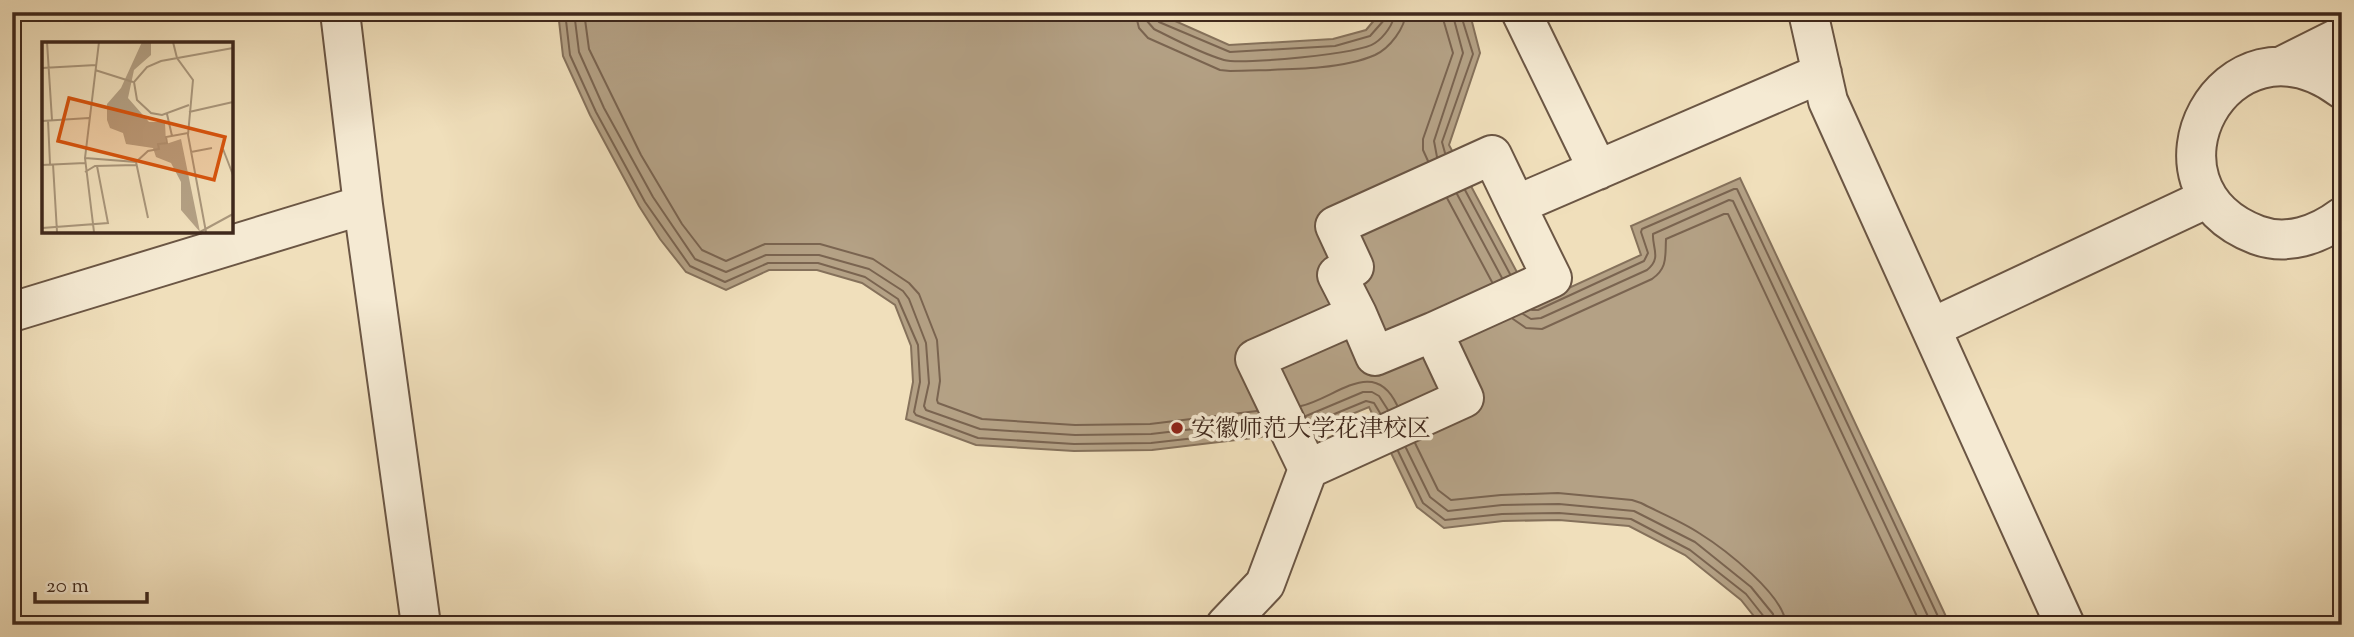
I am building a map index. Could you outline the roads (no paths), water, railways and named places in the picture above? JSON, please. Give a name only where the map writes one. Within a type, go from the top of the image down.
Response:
[{"type":"lane","points":[[340,12],[363,205],[421,625]]},
{"type":"lane","points":[[1521,12],[1598,170]]},
{"type":"lane","points":[[1808,12],[1828,101],[2065,625]]},
{"type":"lane","points":[[2342,36],[2282,66],[2259,70],[2239,78],[2220,93],[2207,111],[2198,132],[2196,154],[2199,177],[2208,198],[2222,216],[2241,229],[2262,237],[2284,240],[2307,237],[2328,228],[2342,217]]},
{"type":"lane","points":[[2282,66],[2304,69],[2326,77],[2342,89]]},
{"type":"lane","points":[[1516,205],[1822,73]]},
{"type":"lane","points":[[1492,155],[1552,278],[1375,356],[1357,314],[1337,275],[1354,267],[1335,226],[1492,155]]},
{"type":"lane","points":[[1931,328],[2208,198]]},
{"type":"lane","points":[[12,312],[363,205]]},
{"type":"lane","points":[[1308,469],[1255,359],[1357,314]]},
{"type":"lane","points":[[1226,625],[1265,584],[1308,469],[1464,398],[1433,332]]},
{"type":"water","points":[[558,12],[1155,12],[1229,45],[1333,39],[1366,30],[1381,12],[1465,12],[1471,18],[1480,53],[1449,145],[1534,304],[1641,255],[1631,226],[1740,178],[1950,625],[1761,625],[1741,600],[1685,555],[1629,526],[1559,520],[1503,521],[1444,528],[1417,507],[1369,407],[1311,431],[1152,450],[1074,451],[976,445],[906,419],[913,382],[911,346],[895,305],[862,283],[817,270],[769,270],[726,290],[686,272],[639,206],[590,115],[563,56]]},
{"type":"place","name":"安徽师范大学花津校区","points":[[1177,428]]}]
